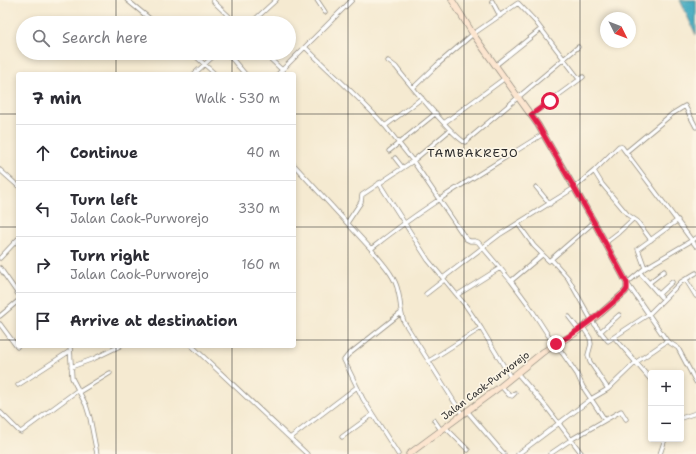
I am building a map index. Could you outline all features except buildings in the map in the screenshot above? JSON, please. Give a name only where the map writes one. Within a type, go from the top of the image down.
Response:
[{"type":"street","points":[[127,0],[146,16]]},
{"type":"street","points":[[213,0],[229,16]]},
{"type":"street","points":[[258,16],[275,0]]},
{"type":"street","points":[[317,0],[325,12]]},
{"type":"street","points":[[296,56],[352,0]]},
{"type":"street","points":[[452,0],[473,34],[543,134],[594,222],[627,283],[666,341],[678,348],[696,382]]},
{"type":"street","points":[[492,1],[500,16]]},
{"type":"street","points":[[413,88],[473,34],[518,3],[541,29],[579,79]]},
{"type":"street","points":[[496,65],[541,29]]},
{"type":"street","points":[[305,47],[385,126],[413,161],[466,239],[470,242],[477,241],[511,281],[577,374],[590,398],[605,420]]},
{"type":"street","points":[[388,61],[396,67],[450,130],[461,141],[465,142],[578,47]]},
{"type":"street","points":[[200,60],[213,72]]},
{"type":"street","points":[[196,72],[209,60]]},
{"type":"street","points":[[233,60],[243,72]]},
{"type":"street","points":[[271,60],[282,70],[292,60]]},
{"type":"street","points":[[531,115],[583,77]]},
{"type":"street","points":[[444,123],[505,78]]},
{"type":"street","points":[[385,126],[422,98]]},
{"type":"street","points":[[626,152],[672,114],[685,106],[696,127]]},
{"type":"street","points":[[390,151],[436,113]]},
{"type":"street","points":[[347,223],[362,201],[362,195],[413,161],[450,130]]},
{"type":"street","points":[[371,249],[404,222],[543,134]]},
{"type":"street","points":[[426,294],[499,235],[574,188],[594,171],[617,147],[621,146],[694,239],[696,246]]},
{"type":"street","points":[[395,158],[402,167]]},
{"type":"street","points":[[296,167],[371,249],[387,269],[397,286],[401,313],[410,332],[464,412],[504,454]]},
{"type":"street","points":[[0,170],[16,184]]},
{"type":"street","points":[[594,171],[605,188],[633,219],[637,221],[651,240]]},
{"type":"street","points":[[379,184],[428,260],[458,295],[481,328],[511,378]]},
{"type":"street","points":[[536,187],[550,204]]},
{"type":"street","points":[[605,243],[633,219]]},
{"type":"street","points":[[645,268],[638,249],[678,220]]},
{"type":"street","points":[[518,224],[548,261],[594,222]]},
{"type":"street","points":[[627,283],[645,268],[694,239]]},
{"type":"street","points":[[0,258],[16,241]]},
{"type":"street","points":[[511,281],[542,255]]},
{"type":"street","points":[[551,258],[568,278],[592,321],[608,341],[649,314],[681,282],[696,273]]},
{"type":"street","points":[[0,268],[16,291]]},
{"type":"street","points":[[458,295],[500,268]]},
{"type":"street","points":[[649,283],[664,270]]},
{"type":"street","points":[[640,273],[660,295],[672,282]]},
{"type":"street","points":[[686,280],[696,296]]},
{"type":"street","name":"Jalan Caok-Purworejo","points":[[409,454],[501,386],[543,352],[592,321],[625,292],[627,289],[627,283]]},
{"type":"street","points":[[692,290],[696,287]]},
{"type":"street","points":[[0,316],[16,303]]},
{"type":"street","points":[[398,454],[363,399],[344,360],[401,313]]},
{"type":"street","points":[[600,332],[619,315]]},
{"type":"street","points":[[569,317],[590,338],[591,344],[588,355],[590,362],[608,389]]},
{"type":"street","points":[[0,324],[16,346]]},
{"type":"street","points":[[429,361],[481,328]]},
{"type":"street","points":[[614,337],[648,377]]},
{"type":"street","points":[[518,454],[590,398],[608,389],[635,363],[666,341]]},
{"type":"street","points":[[70,348],[72,378],[86,405],[97,454]]},
{"type":"street","points":[[18,385],[70,348]]},
{"type":"street","points":[[71,367],[93,359],[116,348]]},
{"type":"street","points":[[194,348],[307,454]]},
{"type":"street","points":[[0,412],[19,432],[21,432],[79,391],[110,373]]},
{"type":"street","points":[[517,373],[536,393],[582,454]]},
{"type":"street","points":[[501,386],[511,396],[515,393]]},
{"type":"street","points":[[290,438],[357,387]]},
{"type":"street","points":[[550,454],[572,439],[621,411],[626,419]]},
{"type":"street","points":[[684,417],[696,413]]},
{"type":"street","points":[[342,437],[372,414]]},
{"type":"street","points":[[434,420],[468,450]]},
{"type":"street","points":[[660,454],[664,442]]},
{"type":"water","points":[[680,0],[696,0],[696,35]]},
{"type":"district","name":"TAMBAKREJO","points":[[473,153]]},
{"type":"route","points":[[550,101],[531,115],[594,222],[618,269],[627,283],[627,289],[625,292],[600,314],[574,334],[556,344]]}]
